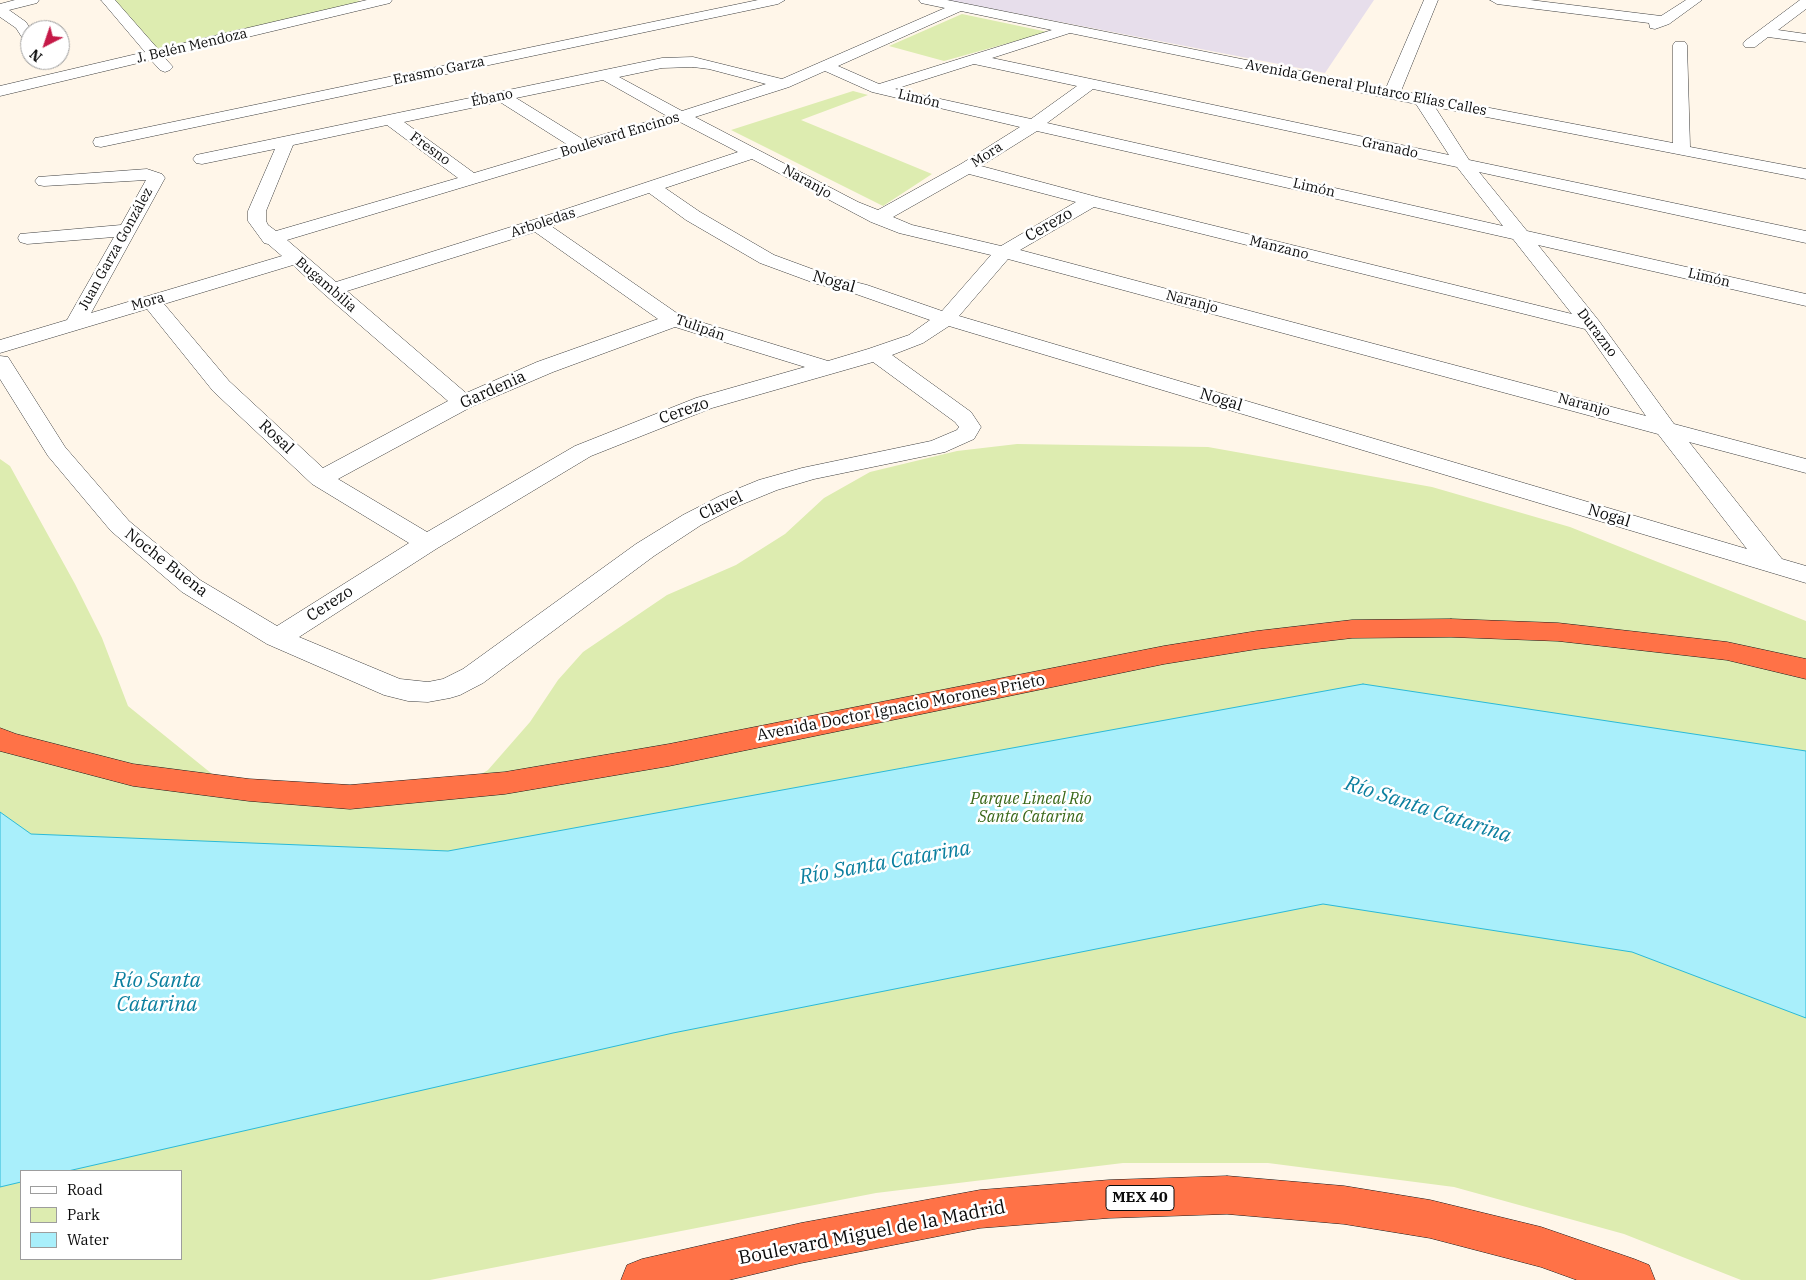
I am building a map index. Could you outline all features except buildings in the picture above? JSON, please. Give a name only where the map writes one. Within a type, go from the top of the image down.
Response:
[{"type":"highway","name":"Avenida Doctor Ignacio Morones Prieto","points":[[0,739],[8,743],[133,775],[249,790],[350,797],[505,783],[669,755],[1164,655],[1258,640],[1352,630],[1451,628],[1558,632],[1727,651],[1805,669]]},
{"type":"highway","name":"Boulevard Miguel de la Madrid","points":[[642,1280],[802,1243],[980,1209],[1109,1199],[1227,1195],[1344,1205],[1430,1219],[1541,1247],[1634,1280]]},
{"type":"street","points":[[0,10],[32,0]]},
{"type":"street","points":[[108,0],[166,68]]},
{"type":"street","name":"J. Belén Mendoza","points":[[0,91],[48,73],[153,55],[384,0]]},
{"type":"street","name":"Erasmo Garza","points":[[101,142],[778,0]]},
{"type":"street","name":"Avenida General Plutarco Elías Calles","points":[[926,0],[1422,100],[1806,174]]},
{"type":"street","points":[[1392,93],[1431,0]]},
{"type":"street","points":[[1497,0],[1660,23],[1695,0]]},
{"type":"street","points":[[1568,9],[1583,0]]},
{"type":"street","name":"Boulevard Encinos","points":[[271,239],[680,117],[783,84],[960,7]]},
{"type":"street","points":[[1750,44],[1803,8]]},
{"type":"street","points":[[0,10],[20,24]]},
{"type":"street","points":[[878,89],[1070,29]]},
{"type":"street","points":[[1767,33],[1806,38]]},
{"type":"street","points":[[594,38],[609,48]]},
{"type":"street","points":[[1680,45],[1682,150]]},
{"type":"street","points":[[623,58],[638,68]]},
{"type":"street","name":"Granado","points":[[974,58],[1806,237]]},
{"type":"street","name":"Ébano","points":[[202,159],[604,74],[678,62],[693,62],[783,84]]},
{"type":"street","name":"Limón","points":[[826,66],[878,89],[1806,300]]},
{"type":"street","name":"Naranjo","points":[[604,74],[644,98],[753,153],[811,185],[878,218],[906,229],[1004,252],[1664,426],[1806,466]]},
{"type":"street","name":"Mora","points":[[878,218],[967,168],[1034,124],[1091,83]]},
{"type":"street","points":[[324,96],[351,127]]},
{"type":"street","points":[[502,96],[582,146]]},
{"type":"street","name":"Durazno","points":[[1422,100],[1463,164],[1592,325],[1664,426],[1773,565]]},
{"type":"street","name":"Fresno","points":[[389,119],[471,179]]},
{"type":"street","name":"Bugambilia","points":[[286,142],[257,211],[257,221],[271,239],[296,258],[463,402]]},
{"type":"street","name":"Arboledas","points":[[331,290],[538,225],[753,153]]},
{"type":"street","name":"Manzano","points":[[967,168],[1091,201],[1592,325]]},
{"type":"street","name":"Juan Garza González","points":[[44,181],[147,174],[153,175],[156,178],[74,324]]},
{"type":"street","name":"Nogal","points":[[652,187],[693,216],[768,259],[824,280],[860,289],[946,318],[1806,575]]},
{"type":"street","name":"Cerezo","points":[[277,638],[427,543],[583,451],[704,403],[876,354],[916,339],[946,318],[1004,252],[1091,201]]},
{"type":"street","name":"Tulipán","points":[[538,225],[674,320],[829,368]]},
{"type":"street","points":[[28,238],[127,230]]},
{"type":"street","name":"Mora","points":[[0,347],[296,258]]},
{"type":"street","name":"Rosal","points":[[151,301],[221,386],[321,479],[427,543]]},
{"type":"street","name":"Gardenia","points":[[321,479],[463,402],[545,367],[674,320]]},
{"type":"street","name":"Clavel","points":[[394,688],[428,692],[450,688],[473,676],[645,550],[692,520],[729,501],[768,485],[810,472],[936,447],[966,434],[970,427],[963,417],[876,354]]},
{"type":"street","name":"Noche Buena","points":[[0,362],[56,451],[120,526],[191,586],[277,638],[394,688]]},
{"type":"shaded area","points":[[947,0],[1374,0],[1325,73]]},
{"type":"green space","points":[[114,0],[356,0],[365,2],[158,52]]},
{"type":"green space","points":[[962,14],[1048,32],[944,61],[889,46]]},
{"type":"green space","points":[[853,91],[868,95],[801,120],[932,174],[883,206],[731,130]]},
{"type":"green space","name":"Parque Lineal Río Santa Catarina","points":[[1017,444],[1208,447],[1432,487],[1570,527],[1806,621],[1806,1280],[1741,1280],[1624,1234],[1454,1187],[1268,1163],[1123,1163],[876,1193],[430,1280],[0,1280],[0,459],[10,466],[75,584],[102,638],[128,706],[222,782],[445,797],[488,770],[530,722],[558,680],[583,652],[667,595],[736,565],[785,534],[824,498],[870,472],[957,451]]},
{"type":"water","name":"Río Santa Catarina","points":[[1363,684],[1806,751],[1806,1018],[1632,952],[1323,904],[673,1033],[72,1170],[20,1170],[20,1182],[0,1187],[0,812],[31,834],[448,851]]}]
